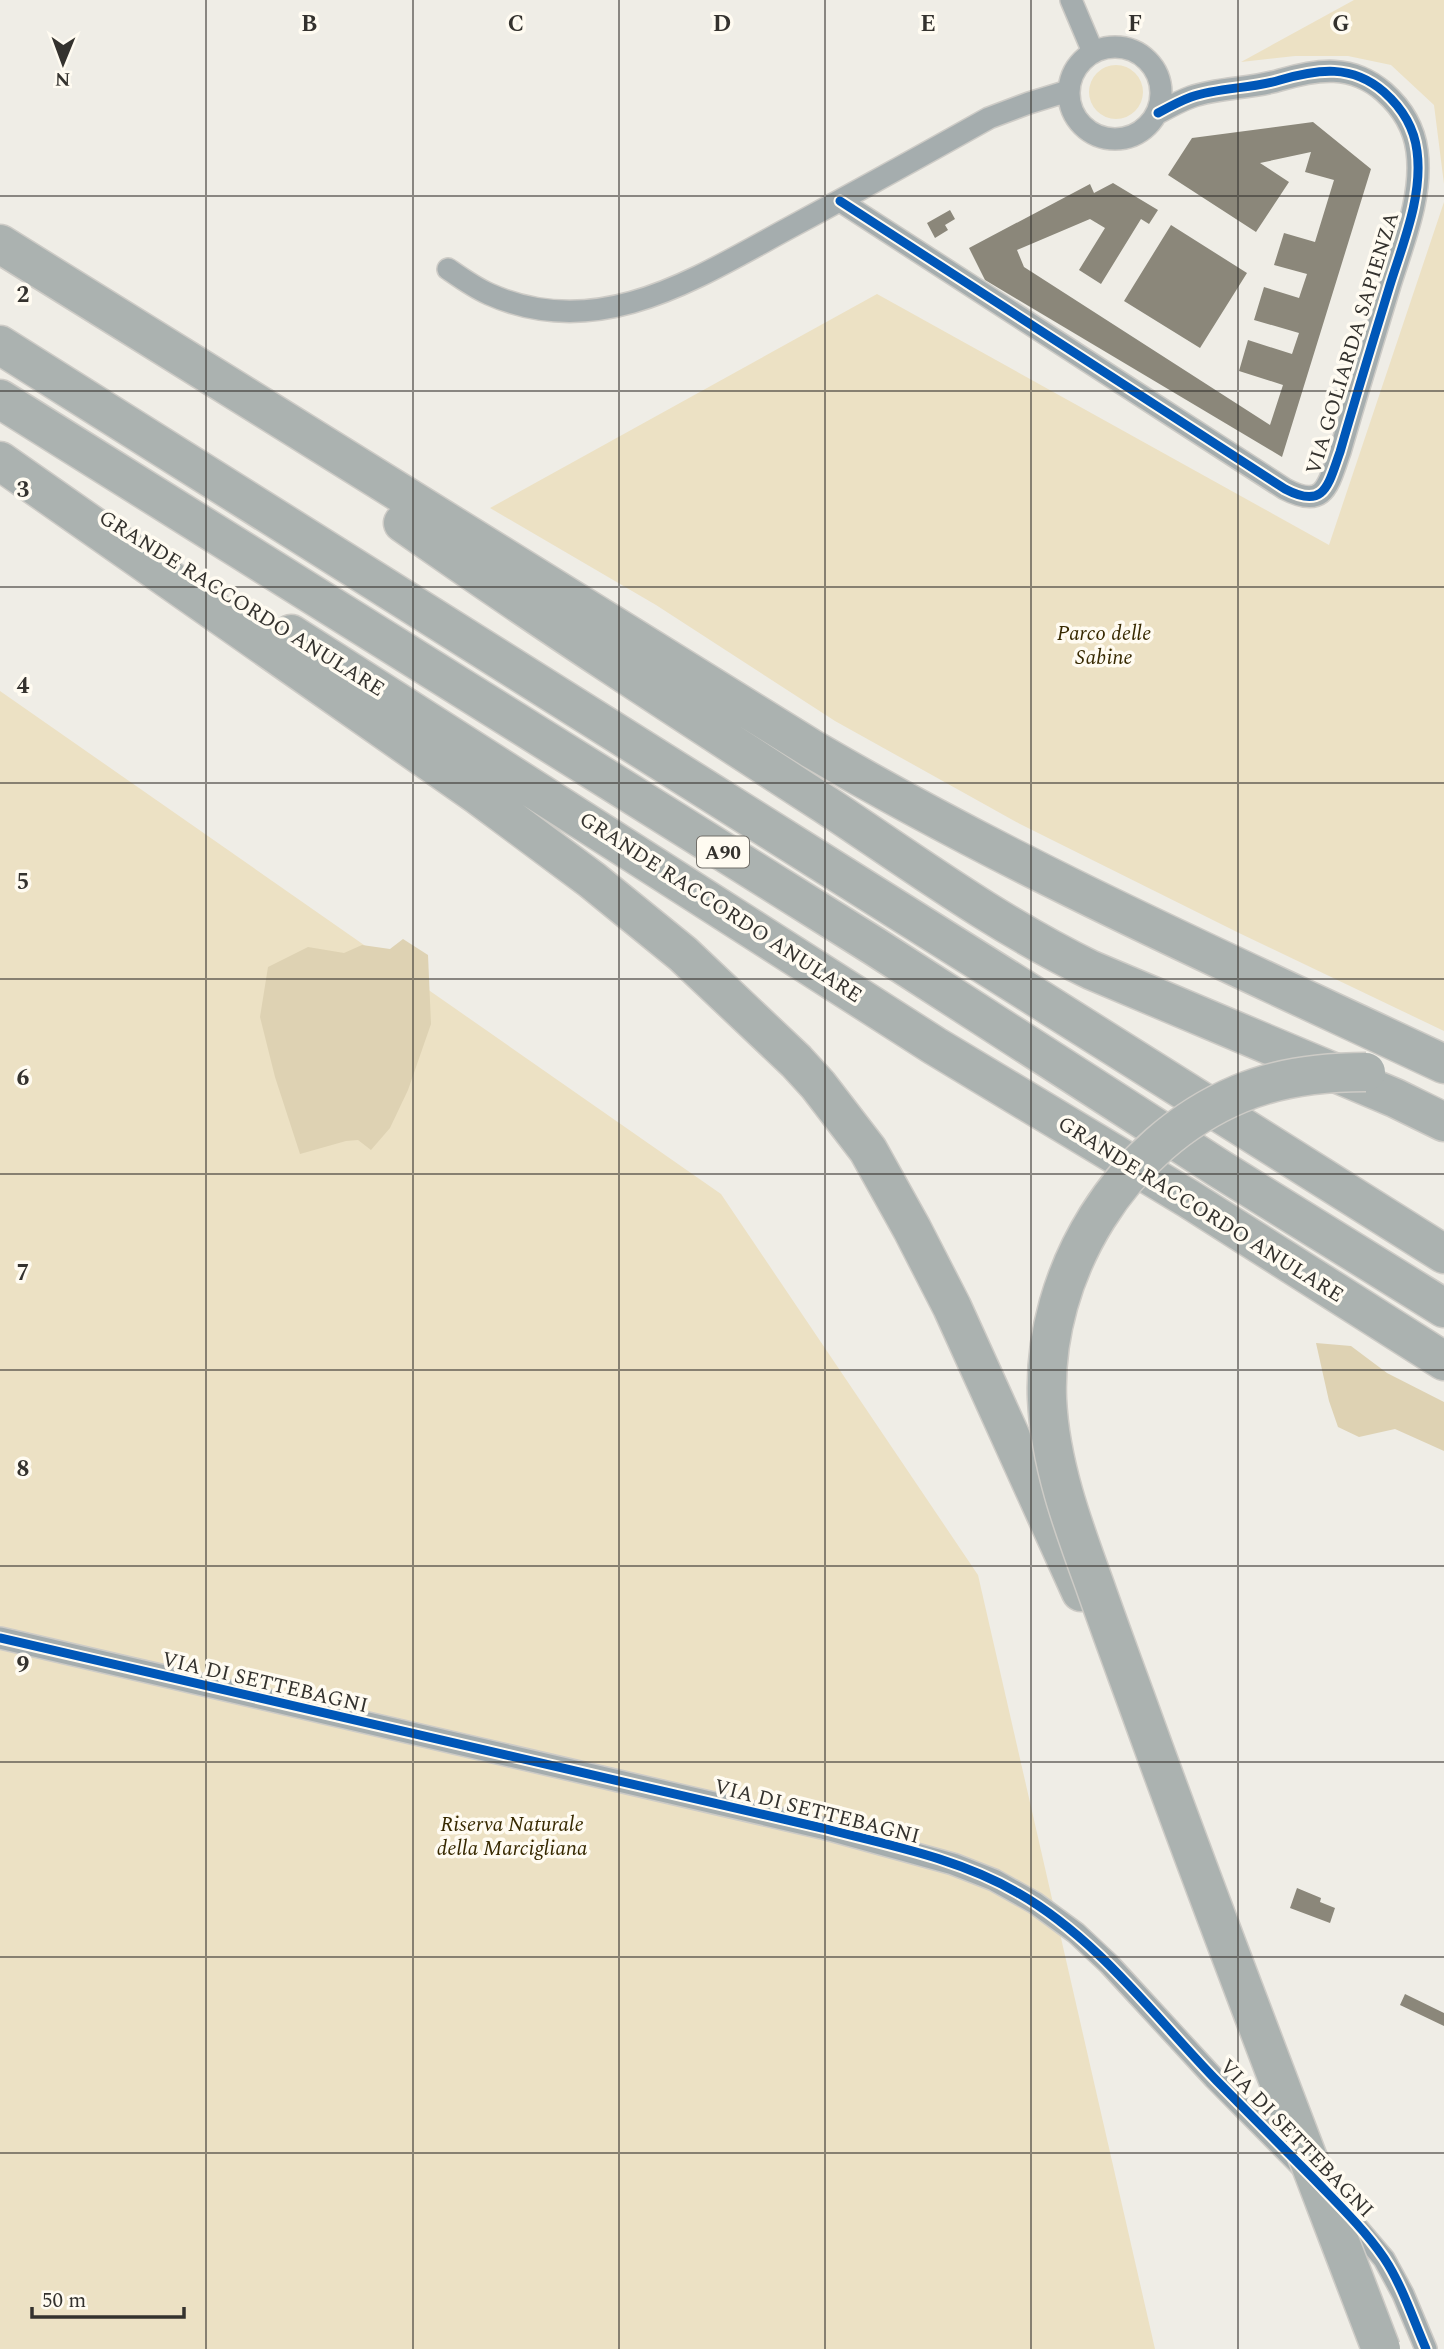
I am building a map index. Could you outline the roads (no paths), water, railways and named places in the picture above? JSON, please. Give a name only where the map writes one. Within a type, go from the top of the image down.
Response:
[{"type":"highway","points":[[0,244],[823,756],[939,822],[1114,910],[1444,1063]]},
{"type":"highway","name":"A90","points":[[0,345],[1444,1254]]},
{"type":"highway","points":[[167,349],[382,509],[530,611],[1021,932],[1091,970],[1395,1098],[1444,1122]]},
{"type":"highway","name":"GRANDE RACCORDO ANULARE","points":[[0,398],[874,946],[1220,1169],[1444,1308]]},
{"type":"highway","name":"GRANDE RACCORDO ANULARE","points":[[0,449],[659,867],[935,1046],[1189,1199],[1444,1361]]},
{"type":"highway","points":[[0,461],[490,804],[593,880],[683,954],[818,1085],[868,1150],[952,1307],[1159,1763]]},
{"type":"highway","points":[[1381,2349],[1159,1763],[1065,1502],[1055,1460],[1047,1399],[1048,1359],[1059,1302],[1069,1274],[1102,1210],[1129,1175],[1182,1126],[1220,1103],[1250,1090],[1285,1080],[1343,1072],[1387,1073],[1444,1084]]},
{"type":"street","points":[[1071,0],[1093,52]]},
{"type":"street","points":[[1107,47],[1135,51],[1147,59],[1156,71],[1161,84],[1162,99],[1158,113],[1149,126],[1136,135],[1120,140],[1104,139],[1090,132],[1078,121],[1070,107],[1068,91],[1072,76],[1080,62],[1093,52],[1107,47]]},
{"type":"street","name":"VIA GOLIARDA SAPIENZA","points":[[840,201],[1285,489],[1305,498],[1317,495],[1328,484],[1339,452],[1410,216],[1418,163],[1410,126],[1400,108],[1376,86],[1357,75],[1337,71],[1297,74],[1278,81],[1193,96],[1158,113]]},
{"type":"street","points":[[448,270],[488,294],[515,304],[570,312],[607,309],[635,303],[689,282],[989,117],[1068,91]]},
{"type":"street","name":"VIA DI SETTEBAGNI","points":[[0,1638],[822,1828],[953,1864],[994,1880],[1035,1903],[1093,1948],[1214,2078],[1348,2214],[1371,2240],[1390,2269],[1426,2349]]},
{"type":"park label","name":"Parco delle Sabine","points":[[1104,645]]},
{"type":"park label","name":"Riserva Naturale della Marcigliana","points":[[512,1836]]}]
